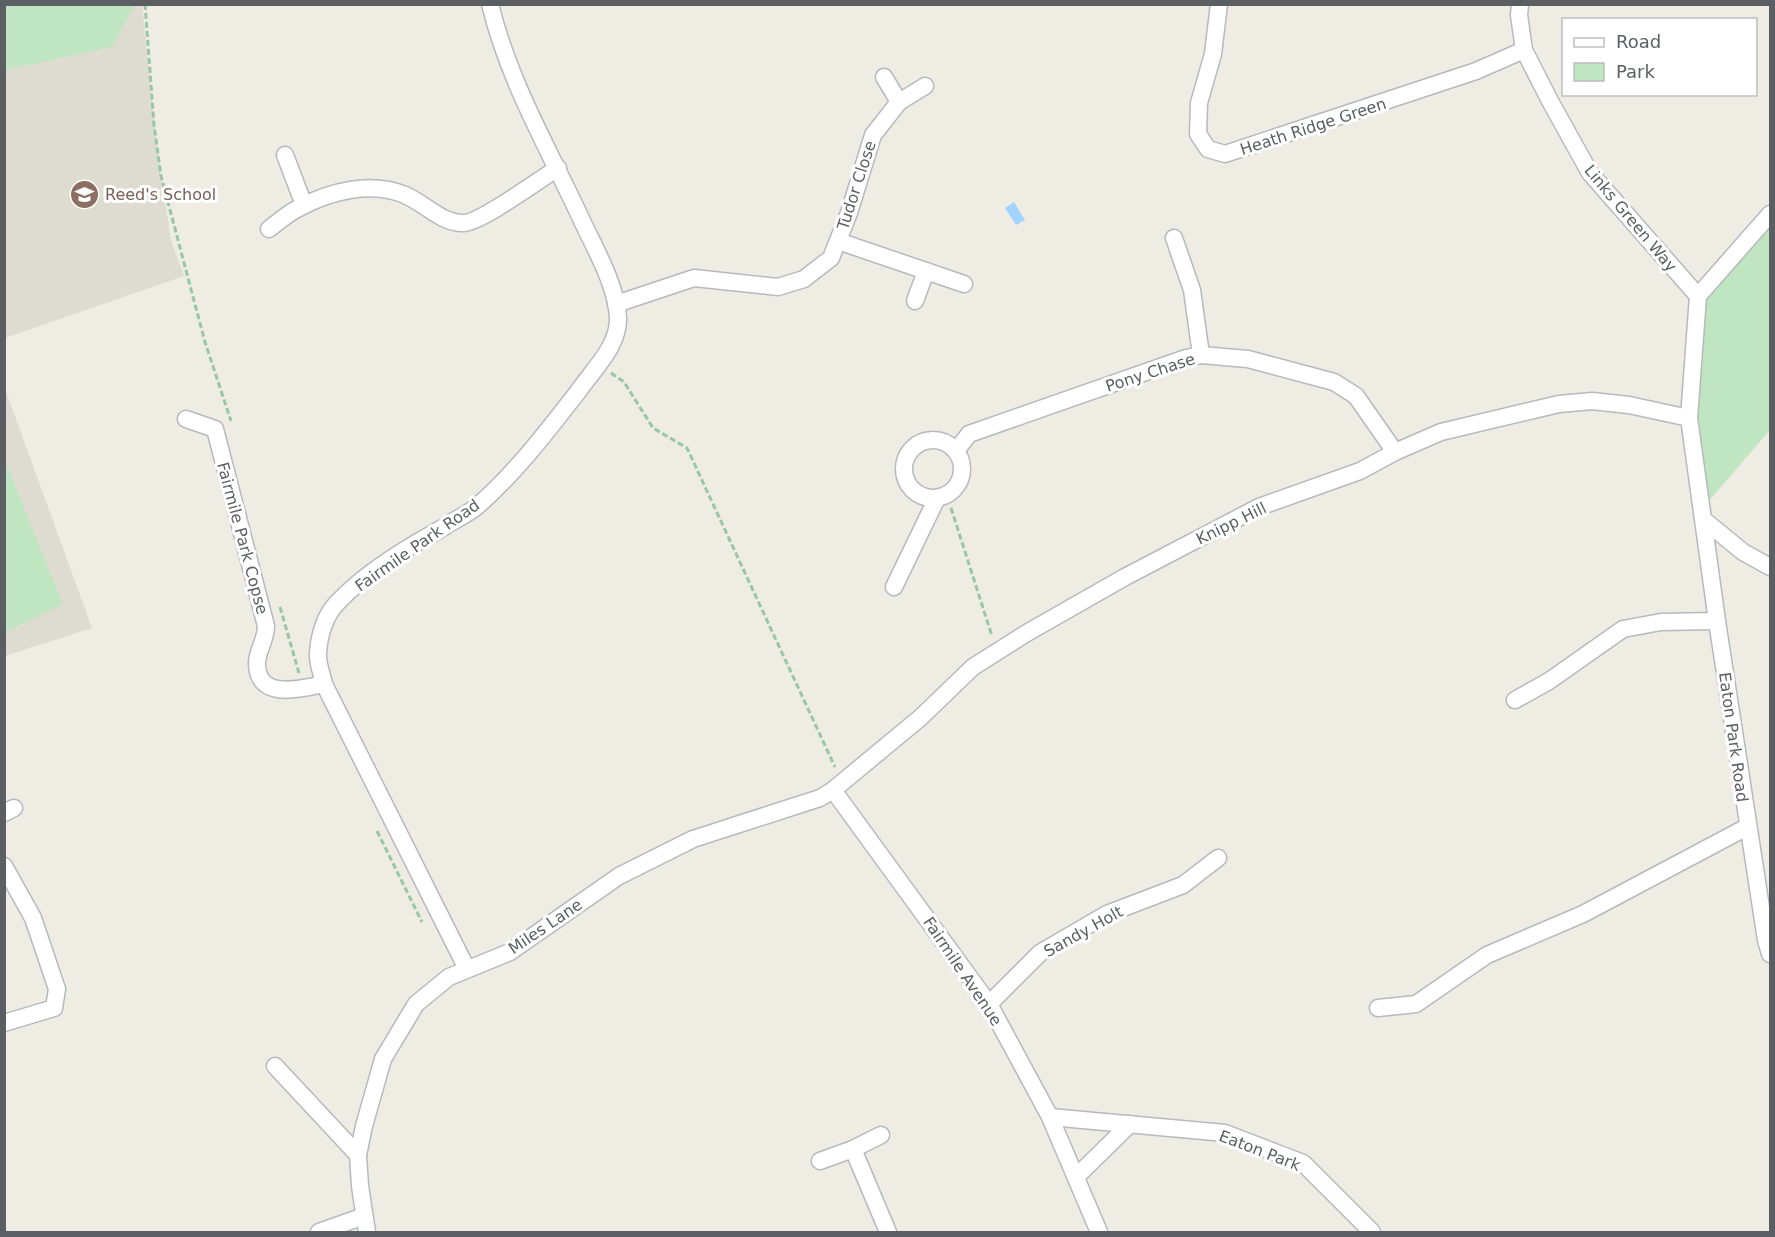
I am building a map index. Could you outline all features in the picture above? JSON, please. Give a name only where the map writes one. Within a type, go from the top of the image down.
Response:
[{"type":"street","name":"Fairmile Park Road","points":[[467,969],[324,684],[317,654],[323,627],[335,604],[374,571],[474,508],[525,458],[599,364],[617,330],[616,304],[604,267],[521,94],[498,37],[490,4]]},
{"type":"street","name":"Heath Ridge Green","points":[[1219,4],[1213,54],[1199,104],[1198,134],[1208,149],[1225,154],[1465,75],[1524,50]]},
{"type":"street","name":"Links Green Way","points":[[1520,4],[1519,15],[1524,50],[1590,173],[1698,296]]},
{"type":"street","points":[[884,77],[899,102]]},
{"type":"street","name":"Tudor Close","points":[[616,304],[694,278],[777,286],[804,279],[831,258],[849,213],[873,135],[899,102],[925,86]]},
{"type":"street","points":[[285,155],[304,205]]},
{"type":"street","points":[[269,229],[297,208],[331,193],[372,187],[404,195],[448,220],[464,224],[479,218],[558,168]]},
{"type":"street","points":[[1698,296],[1770,214]]},
{"type":"street","points":[[1174,238],[1192,290],[1201,355]]},
{"type":"street","name":"Tudor Close","points":[[838,241],[964,284]]},
{"type":"street","points":[[915,301],[926,271]]},
{"type":"street","name":"Eaton Park Road","points":[[1698,296],[1689,418],[1747,827],[1770,954]]},
{"type":"street","name":"Pony Chase","points":[[956,451],[969,434],[1186,358],[1201,355],[1248,359],[1334,382],[1356,396],[1395,452]]},
{"type":"street","name":"Knipp Hill","points":[[838,786],[920,718],[973,667],[1024,634],[1125,577],[1259,507],[1360,471],[1395,452],[1441,432],[1559,404],[1592,401],[1629,405],[1689,418]]},
{"type":"street","name":"Fairmile Park Copse","points":[[186,419],[215,429],[266,626],[265,641],[258,656],[258,672],[266,685],[273,690],[304,689],[324,684]]},
{"type":"street","points":[[894,587],[942,497],[955,489],[962,476],[962,466],[956,451],[949,444],[939,440],[929,440],[913,447],[907,455],[904,475],[908,485],[919,495],[942,497]]},
{"type":"street","points":[[1704,520],[1743,552],[1770,567]]},
{"type":"street","points":[[1515,700],[1549,681],[1623,629],[1661,622],[1717,621]]},
{"type":"street","name":"Miles Lane","points":[[366,1224],[358,1155],[364,1126],[383,1059],[416,1004],[438,984],[467,969],[510,952],[619,876],[693,839],[820,798],[838,786]]},
{"type":"street","name":"Fairmile Avenue","points":[[838,786],[989,1004],[1050,1117],[1099,1233]]},
{"type":"street","points":[[1378,1008],[1416,1004],[1487,955],[1583,914],[1747,827]]},
{"type":"street","name":"Sandy Holt","points":[[989,1004],[1040,953],[1107,914],[1183,885],[1218,858]]},
{"type":"street","points":[[4,866],[33,918],[57,989],[54,1008],[4,1023]]},
{"type":"street","points":[[275,1066],[358,1155]]},
{"type":"street","name":"Eaton Park","points":[[1050,1117],[1225,1133],[1303,1163],[1372,1233]]},
{"type":"street","points":[[1077,1177],[1130,1125]]},
{"type":"street","points":[[820,1161],[853,1149],[881,1135]]},
{"type":"street","points":[[853,1149],[888,1233]]},
{"type":"street","points":[[319,1233],[366,1224]]},
{"type":"path","points":[[145,4],[154,125],[161,176],[205,342],[228,409],[232,430]]},
{"type":"path","points":[[599,364],[624,382],[652,428],[687,448],[838,786]]},
{"type":"path","points":[[942,497],[992,636]]},
{"type":"path","points":[[277,596],[304,689]]},
{"type":"path","points":[[374,822],[382,844],[428,931]]},
{"type":"shaded area","name":"Reed's School","points":[[4,5],[142,5],[157,147],[171,240],[184,276],[5,338]]},
{"type":"shaded area","points":[[4,386],[92,628],[5,656],[4,656]]},
{"type":"green space","points":[[134,4],[112,47],[5,70],[4,5]]},
{"type":"green space","points":[[1770,222],[1770,430],[1707,503],[1697,420],[1705,297]]},
{"type":"green space","points":[[5,461],[63,604],[4,632]]},
{"type":"water","points":[[1014,202],[1025,220],[1016,225],[1005,208]]},
{"type":"place","name":"Reed's School","points":[[84,194]]}]
